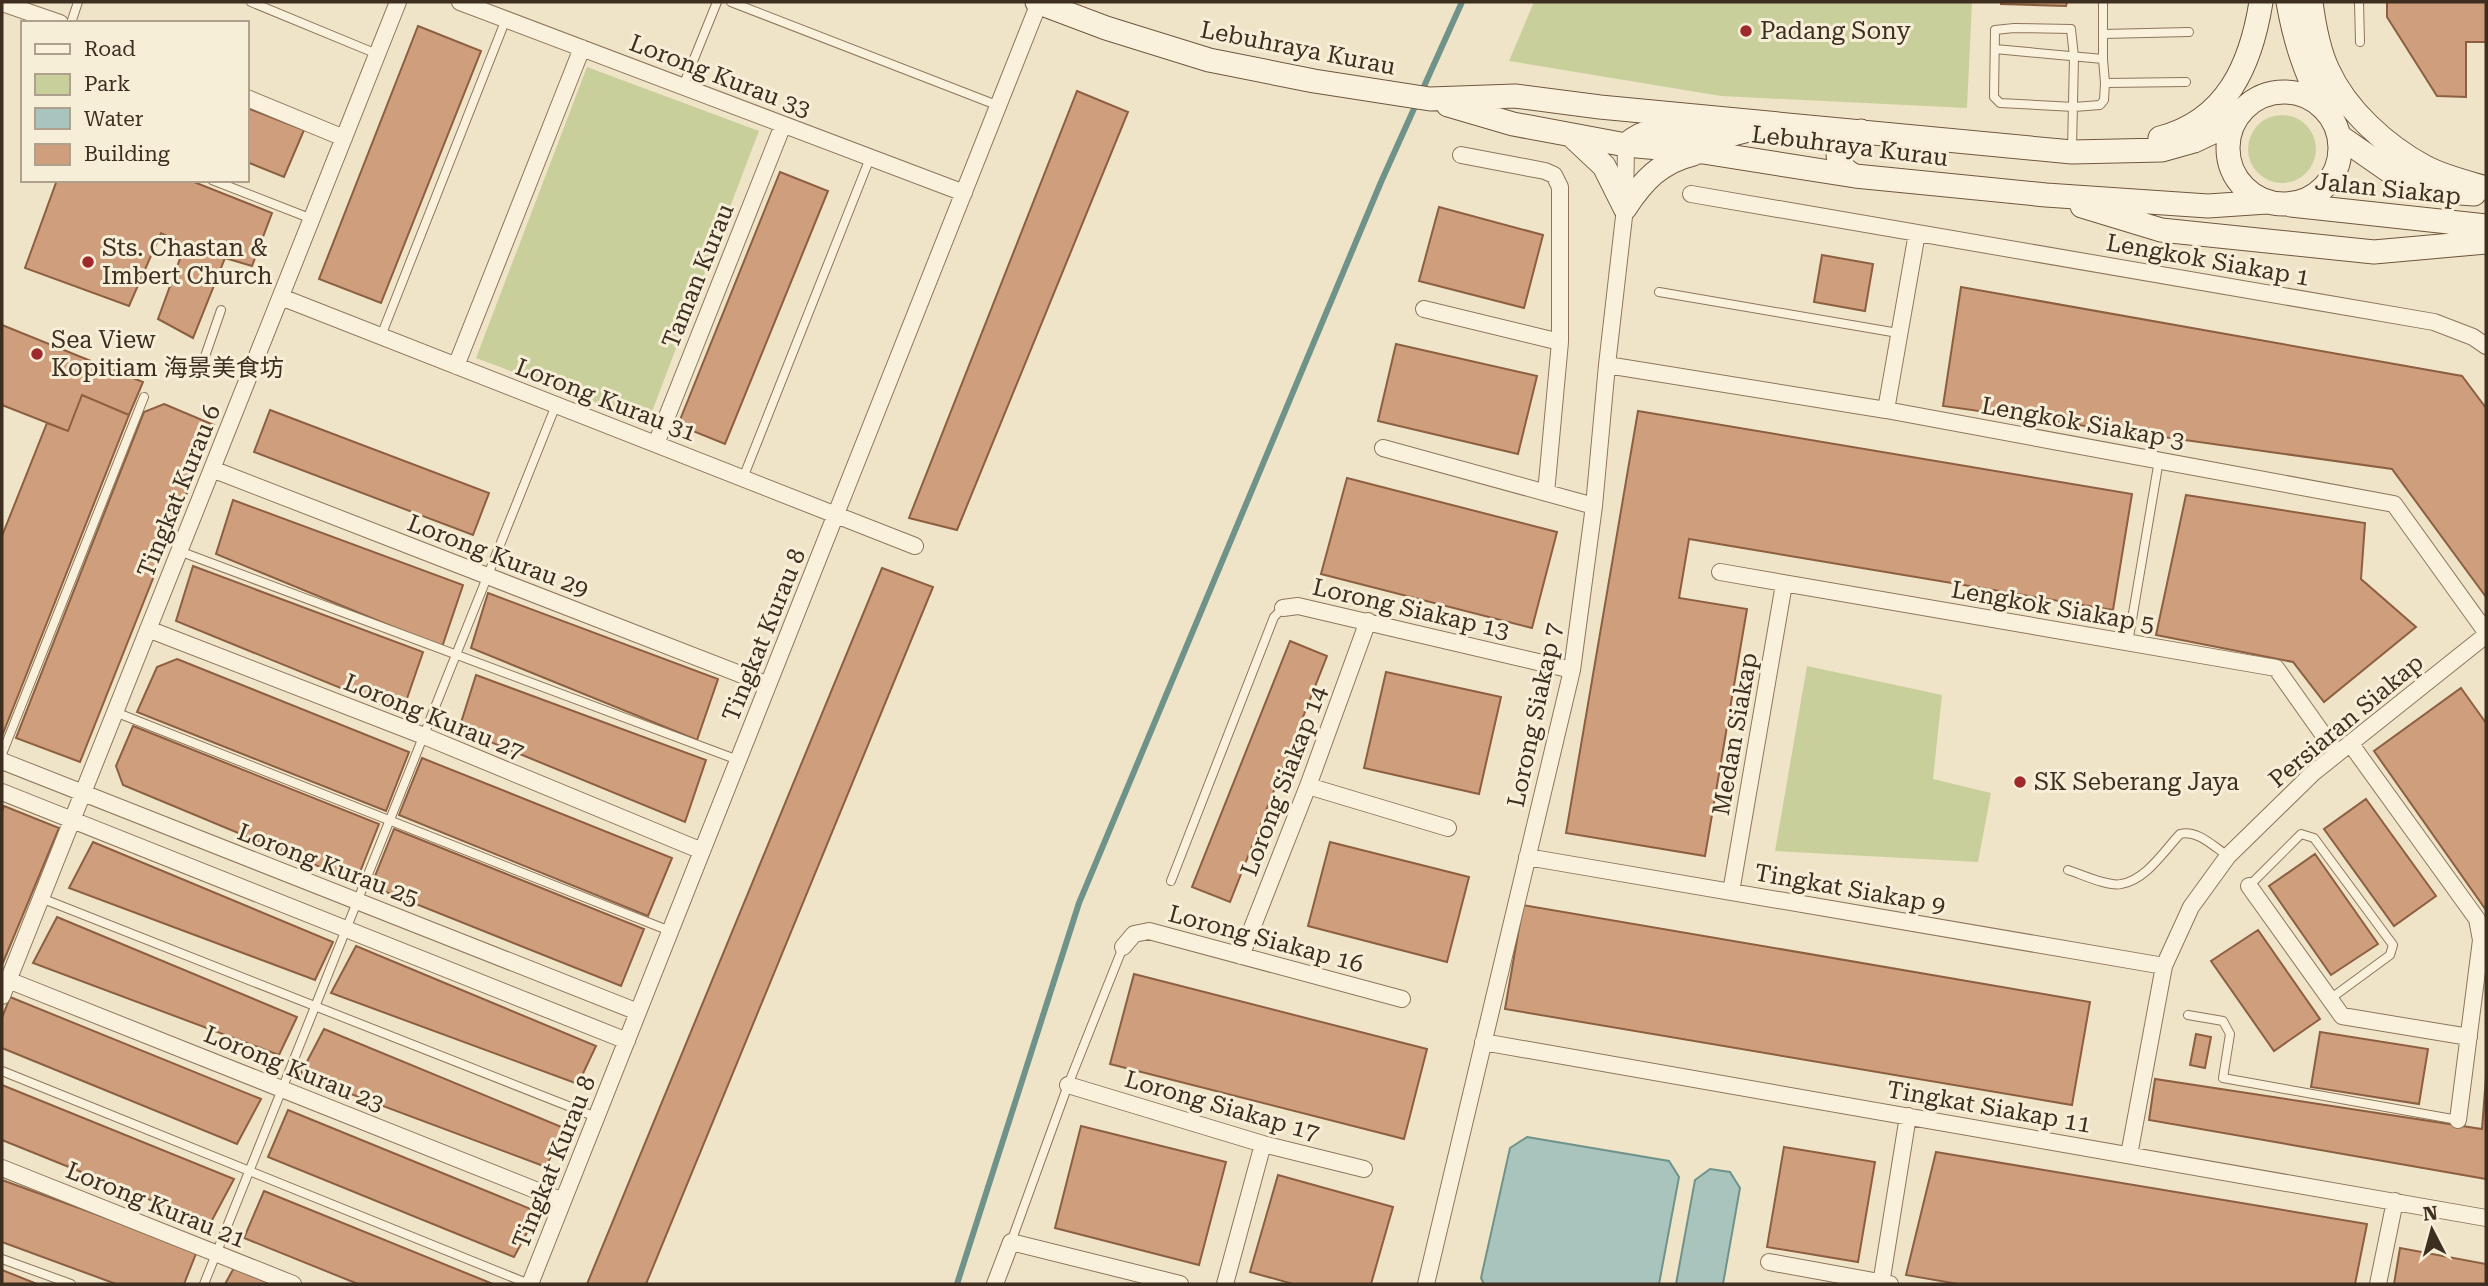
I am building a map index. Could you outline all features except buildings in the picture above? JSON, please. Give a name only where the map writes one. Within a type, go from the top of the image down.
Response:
[{"type":"street","name":"Tingkat Kurau 6","points":[[2,996],[398,2]]},
{"type":"street","name":"Lorong Kurau 33","points":[[460,2],[964,193]]},
{"type":"street","name":"Tingkat Kurau 8","points":[[529,1284],[999,106],[1038,2]]},
{"type":"street","name":"Lebuhraya Kurau","points":[[1038,2],[1209,60],[1314,81],[1431,99],[1513,124],[1626,145],[1703,152],[1856,176],[2046,195],[2208,206],[2276,203]]},
{"type":"street","points":[[2106,152],[2171,135],[2204,117],[2230,91],[2244,68],[2256,31],[2260,2]]},
{"type":"street","points":[[2276,2],[2262,63],[2228,146],[2232,170],[2240,184],[2252,195],[2276,203],[2305,201],[2321,190],[2334,175],[2340,156],[2339,136],[2333,121],[2323,108],[2300,57],[2288,2]]},
{"type":"street","points":[[2311,2],[2327,68],[2351,107],[2377,133],[2425,167],[2486,188]]},
{"type":"street","points":[[2,3],[54,21]]},
{"type":"street","points":[[456,366],[582,48]]},
{"type":"street","points":[[2240,114],[2264,96],[2285,92],[2306,97],[2323,108]]},
{"type":"street","name":"Lebuhraya Kurau","points":[[1431,99],[1515,96],[1600,107],[2072,152],[2162,150],[2194,141],[2240,114]]},
{"type":"street","points":[[248,98],[344,138]]},
{"type":"street","points":[[1626,145],[1636,135],[1648,130],[1714,137],[1742,132],[1767,122]]},
{"type":"street","name":"Taman Kurau","points":[[656,444],[783,125]]},
{"type":"street","points":[[1856,176],[1846,172],[1840,165],[1839,145],[1845,136],[1861,131]]},
{"type":"street","points":[[1571,135],[1604,166],[1616,185],[1625,208]]},
{"type":"street","name":"Jalan Siakap","points":[[2339,136],[2408,184],[2432,191],[2486,195]]},
{"type":"street","name":"Lorong Siakap 7","points":[[1426,1284],[1572,670],[1594,506],[1625,208],[1626,145]]},
{"type":"street","points":[[1625,208],[1640,185],[1658,168],[1676,159],[1703,152]]},
{"type":"street","points":[[1461,155],[1554,174],[1560,187],[1560,342],[1546,493]]},
{"type":"street","name":"Lengkok Siakap 1","points":[[1690,194],[2434,322],[2473,337],[2486,346]]},
{"type":"street","points":[[2046,195],[2161,230],[2374,252],[2486,242]]},
{"type":"street","name":"Jalan Siakap","points":[[2276,203],[2486,226]]},
{"type":"street","points":[[1886,410],[1917,233]]},
{"type":"street","name":"Lorong Kurau 31","points":[[281,297],[915,546]]},
{"type":"street","points":[[1424,309],[1560,342]]},
{"type":"street","name":"Lengkok Siakap 3","points":[[1607,366],[1886,410],[2394,504],[2486,634]]},
{"type":"street","points":[[1383,448],[1594,506]]},
{"type":"street","name":"Lorong Kurau 29","points":[[212,469],[768,685]]},
{"type":"street","name":"Lengkok Siakap 5","points":[[1720,572],[2276,668],[2337,754]]},
{"type":"street","name":"Medan Siakap","points":[[1731,892],[1784,583]]},
{"type":"street","name":"Lorong Siakap 13","points":[[1283,608],[1298,606],[1368,621],[1572,670]]},
{"type":"street","name":"Lorong Siakap 14","points":[[1241,956],[1368,621]]},
{"type":"street","name":"Lorong Kurau 27","points":[[148,629],[424,736],[702,850]]},
{"type":"street","name":"Persiaran Siakap","points":[[2129,1155],[2164,966],[2191,907],[2228,856],[2313,773],[2486,634]]},
{"type":"street","points":[[2350,743],[2477,919],[2481,940],[2458,1120]]},
{"type":"street","name":"Lorong Kurau 25","points":[[2,761],[638,1012]]},
{"type":"street","points":[[1307,786],[1448,828]]},
{"type":"street","points":[[2,792],[626,1041]]},
{"type":"street","name":"Tingkat Siakap 9","points":[[1527,857],[2164,966]]},
{"type":"street","points":[[2249,886],[2342,1016],[2469,1037]]},
{"type":"street","name":"Lorong Siakap 16","points":[[1123,947],[1134,934],[1149,931],[1402,999]]},
{"type":"street","name":"Lorong Kurau 23","points":[[8,980],[563,1201]]},
{"type":"street","name":"Tingkat Siakap 11","points":[[1483,1042],[2486,1217]]},
{"type":"street","name":"Lorong Siakap 17","points":[[1068,1085],[1263,1144],[1364,1169]]},
{"type":"street","points":[[1769,1262],[1884,1284],[1908,1116]]},
{"type":"street","points":[[1225,1284],[1263,1144]]},
{"type":"street","name":"Lorong Kurau 21","points":[[2,1168],[293,1284]]},
{"type":"street","points":[[2378,1284],[2395,1202]]},
{"type":"street","points":[[995,1284],[1011,1242],[1180,1284]]},
{"type":"lane","points":[[72,21],[78,2]]},
{"type":"lane","points":[[251,2],[378,54]]},
{"type":"lane","points":[[683,86],[717,2]]},
{"type":"lane","points":[[731,2],[999,106]]},
{"type":"lane","points":[[2072,152],[2074,107],[2074,57],[2071,29],[1994,30],[1994,97],[2000,103],[2074,107],[2100,105],[2104,100],[2105,83],[2103,2]]},
{"type":"lane","points":[[2359,2],[2360,42]]},
{"type":"lane","points":[[381,336],[506,19]]},
{"type":"lane","points":[[2103,34],[2189,33]]},
{"type":"lane","points":[[1995,49],[2104,59]]},
{"type":"lane","points":[[2105,83],[2186,82]]},
{"type":"lane","points":[[743,478],[870,158]]},
{"type":"lane","points":[[217,182],[312,219]]},
{"type":"lane","points":[[1659,292],[1898,333]]},
{"type":"lane","points":[[201,368],[221,310]]},
{"type":"lane","points":[[2,754],[144,397]]},
{"type":"lane","points":[[204,1284],[556,405]]},
{"type":"lane","points":[[2128,643],[2160,460]]},
{"type":"lane","points":[[180,551],[738,760]]},
{"type":"lane","name":"Lorong Siakap 13","points":[[1171,881],[1275,617],[1283,608]]},
{"type":"lane","points":[[115,712],[670,931]]},
{"type":"lane","points":[[2068,870],[2121,885],[2143,874],[2180,834],[2186,832],[2194,834],[2228,856]]},
{"type":"lane","points":[[2249,886],[2301,834],[2314,838],[2393,945],[2390,955],[2330,999]]},
{"type":"lane","points":[[41,898],[597,1117]]},
{"type":"lane","points":[[1011,1242],[1068,1085],[1123,947]]},
{"type":"lane","points":[[2188,1015],[2223,1021],[2230,1034],[2223,1078],[2458,1120]]},
{"type":"lane","points":[[2,1071],[529,1284]]},
{"type":"lane","points":[[2,1259],[71,1284]]},
{"type":"green space","name":"Padang Sony","points":[[1534,2],[1972,2],[1967,108],[1721,96],[1509,61]]},
{"type":"green space","points":[[587,67],[759,131],[648,422],[476,358]]},
{"type":"green space","points":[[2289,115],[2310,130],[2316,142],[2314,162],[2306,173],[2289,183],[2275,183],[2258,173],[2250,162],[2248,142],[2258,125],[2269,117]]},
{"type":"green space","points":[[1807,666],[1942,695],[1933,779],[1991,793],[1978,862],[1775,851]]},
{"type":"water","points":[[1527,1137],[1669,1161],[1679,1177],[1659,1284],[1484,1284],[1481,1278],[1510,1148]]},
{"type":"water","points":[[1710,1169],[1730,1172],[1740,1188],[1723,1284],[1676,1284],[1695,1180]]},
{"type":"waterway","points":[[1421,93],[1462,2]]},
{"type":"waterway","points":[[957,1284],[1079,903],[1417,102]]},
{"type":"place","name":"Padang Sony","points":[[1746,31]]},
{"type":"place","name":"Sts. Chastan & Imbert Church","points":[[88,262]]},
{"type":"place","name":"Sea View Kopitiam 海景美食坊","points":[[37,354]]},
{"type":"place","name":"SK Seberang Jaya","points":[[2020,782]]}]
